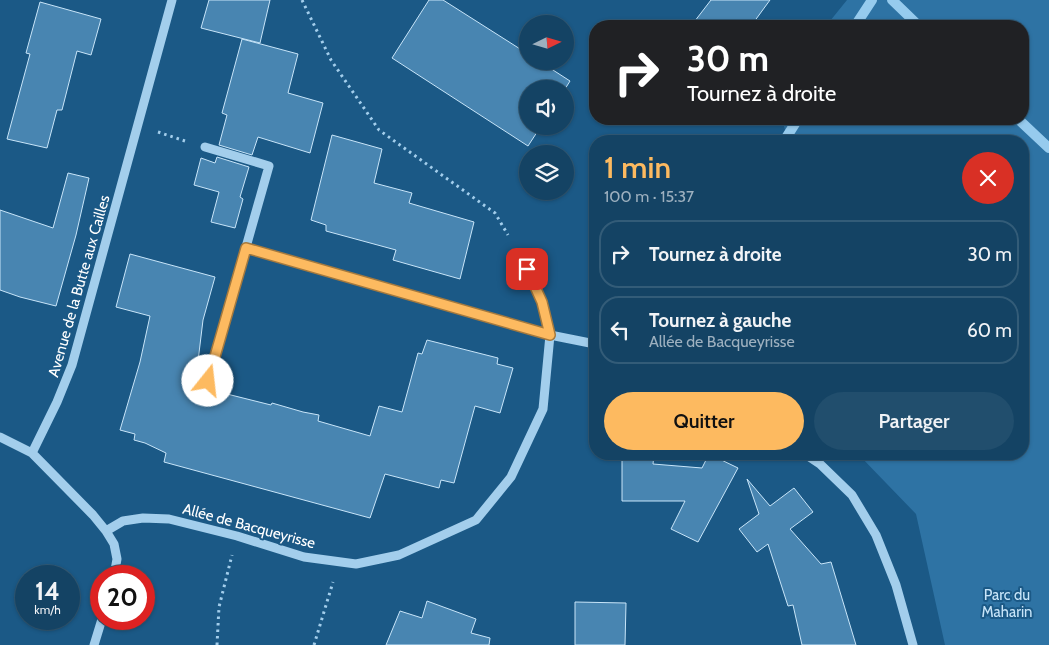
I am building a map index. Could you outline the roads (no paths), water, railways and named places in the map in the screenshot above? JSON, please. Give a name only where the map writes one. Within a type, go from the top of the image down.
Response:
[{"type":"street","name":"Avenue de la Butte aux Cailles","points":[[32,453],[58,402],[72,365],[172,0]]},
{"type":"street","points":[[205,147],[269,166],[208,381]]},
{"type":"street","points":[[246,248],[550,335],[589,343]]},
{"type":"street","name":"Allée de Bacqueyrisse","points":[[106,531],[123,521],[143,518],[169,518],[237,536],[304,557],[356,564],[399,556],[476,520],[511,477],[543,409],[550,335],[542,302],[520,253]]},
{"type":"street","points":[[0,437],[32,453],[93,515],[114,544],[117,558],[116,565]]},
{"type":"street","points":[[814,460],[852,496],[876,535],[896,586],[913,645]]},
{"type":"street","points":[[94,645],[99,630]]},
{"type":"waterway","points":[[859,20],[872,0]]},
{"type":"waterway","points":[[892,0],[913,20]]},
{"type":"waterway","points":[[788,135],[794,125]]},
{"type":"waterway","points":[[1024,125],[1049,148]]},
{"type":"park label","name":"Parc du Maharin","points":[[1007,604]]}]
